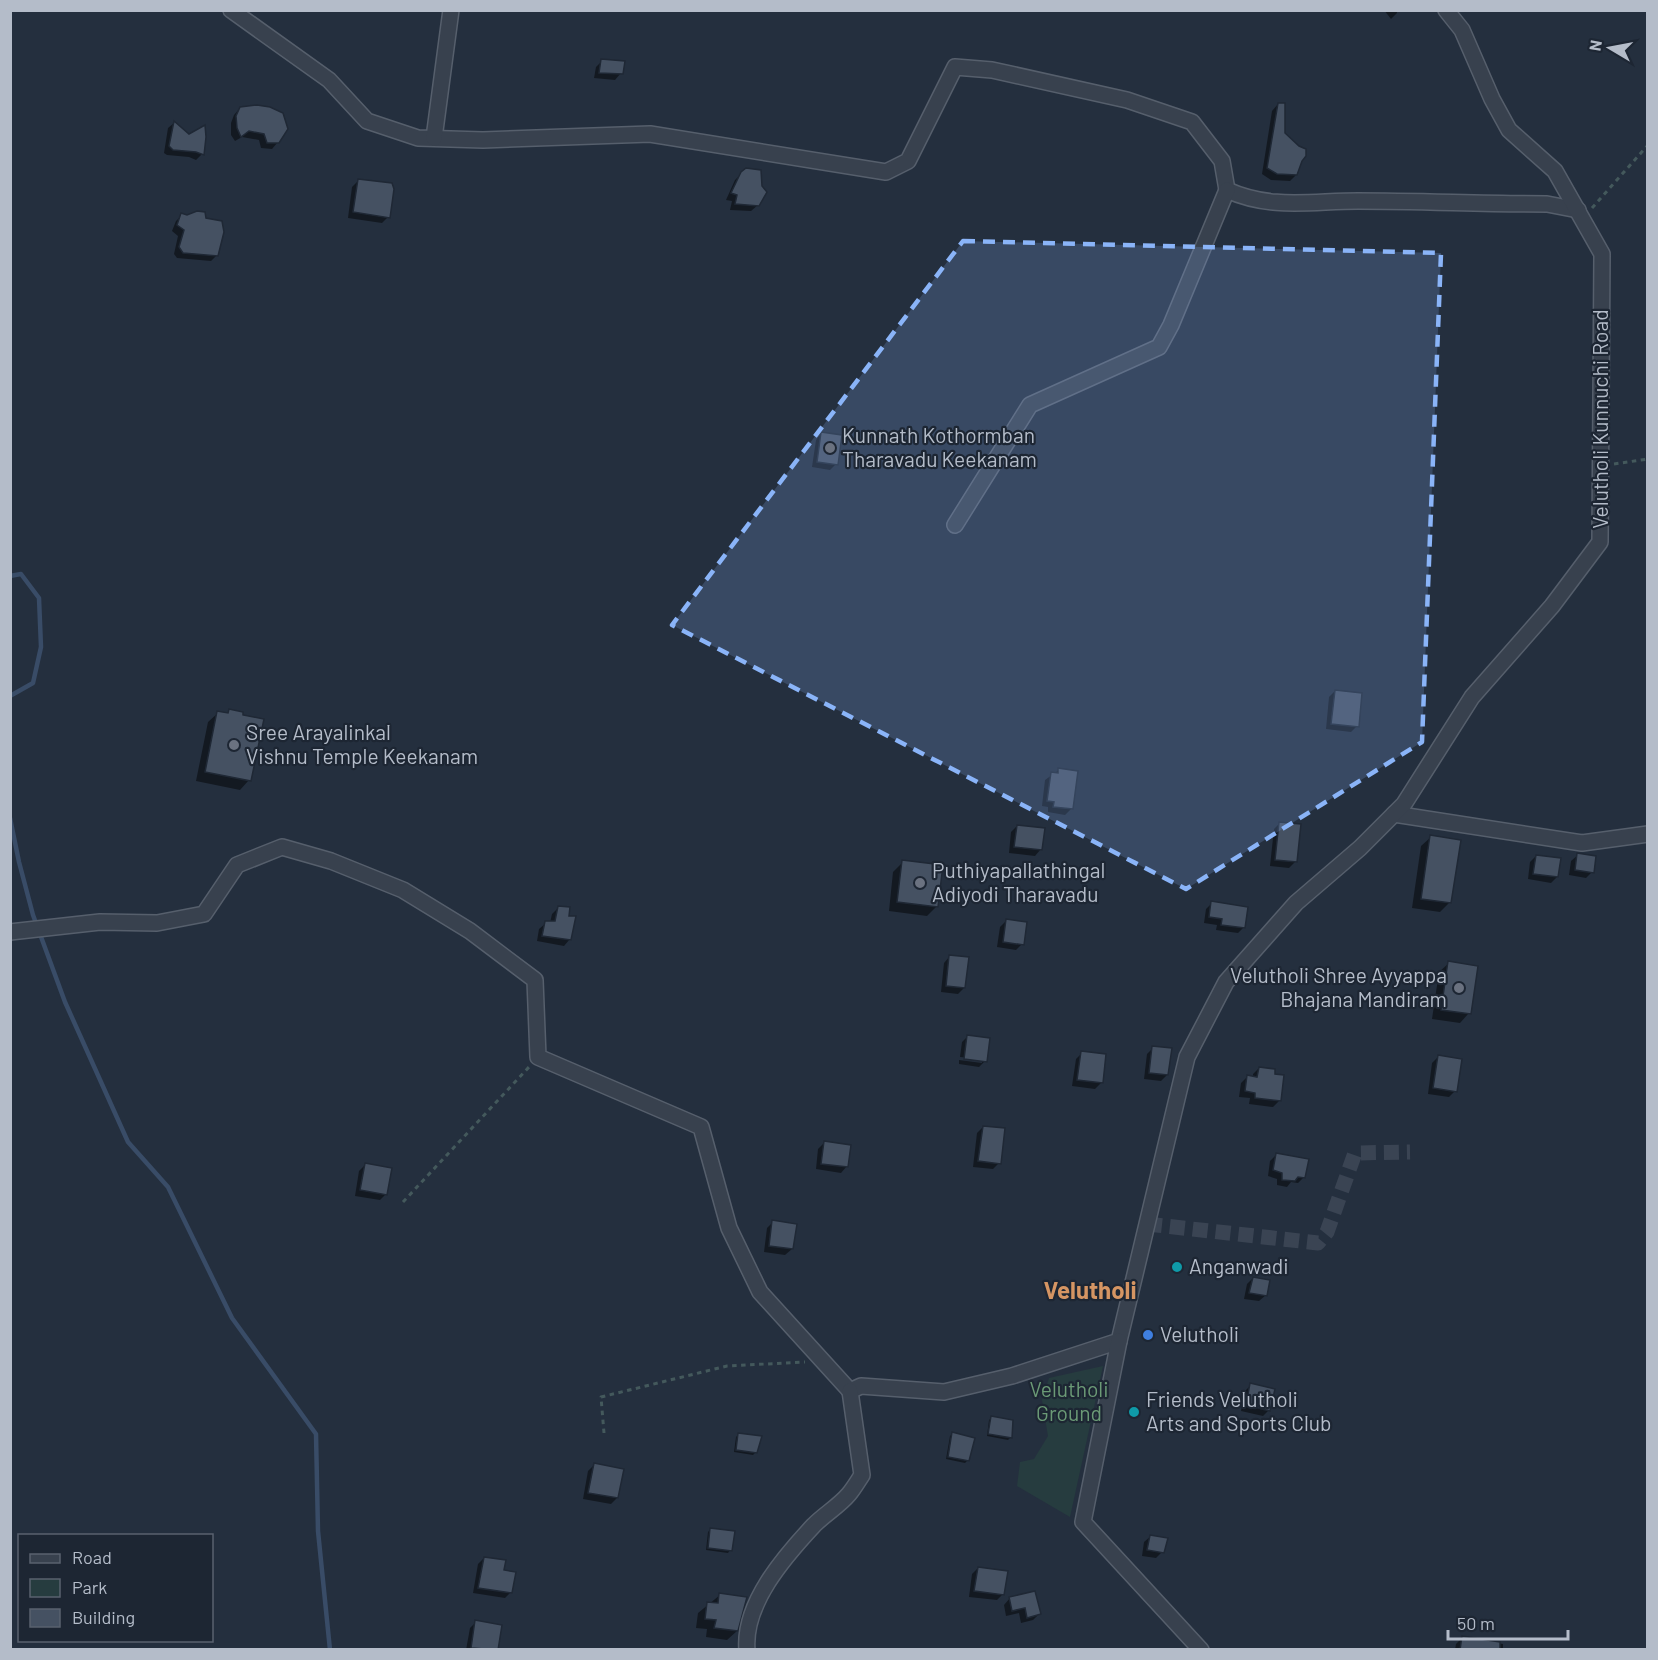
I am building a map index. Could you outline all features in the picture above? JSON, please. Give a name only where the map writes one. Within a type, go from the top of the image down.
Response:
[{"type":"street","points":[[231,10],[329,80],[367,121],[418,138],[483,140],[650,134],[886,172],[908,161],[955,67],[992,70],[1127,100],[1192,122],[1222,161],[1227,190],[1171,325],[1159,347],[1030,405],[955,525]]},
{"type":"street","points":[[434,138],[451,10]]},
{"type":"street","name":"Velutholi Kunnuchi Road","points":[[1201,1650],[1083,1522],[1119,1341],[1188,1057],[1226,982],[1296,903],[1360,848],[1404,804],[1472,698],[1552,606],[1600,542],[1602,254],[1555,171],[1509,130],[1492,99],[1462,30],[1446,10]]},
{"type":"street","points":[[1227,190],[1246,199],[1279,204],[1356,201],[1547,204],[1580,214]]},
{"type":"street","points":[[1394,814],[1582,843],[1647,834]]},
{"type":"street","points":[[10,932],[100,922],[157,923],[204,914],[237,866],[282,847],[331,861],[403,890],[470,931],[535,980],[538,1056],[701,1127],[729,1228],[760,1292],[850,1391],[862,1474],[849,1494],[814,1526],[774,1573],[751,1612],[747,1650]]},
{"type":"street","points":[[850,1391],[861,1386],[944,1392],[1012,1376],[1119,1341]]},
{"type":"path","points":[[1580,214],[1647,145]]},
{"type":"path","points":[[1600,466],[1647,459]]},
{"type":"path","points":[[403,1202],[538,1056]]},
{"type":"path","points":[[604,1433],[601,1397],[727,1366],[822,1362]]},
{"type":"highlighted area","points":[[963,241],[1441,253],[1422,742],[1186,889],[672,625]]},
{"type":"green space","name":"Velutholi Ground","points":[[1103,1366],[1070,1517],[1017,1486],[1020,1462],[1034,1459],[1048,1436],[1042,1400],[1049,1378]]},
{"type":"building","points":[[601,59],[625,61],[623,74],[599,73]]},
{"type":"building","points":[[1278,103],[1285,103],[1285,133],[1299,146],[1306,149],[1306,156],[1297,175],[1277,174],[1267,168]]},
{"type":"building","points":[[257,105],[270,107],[283,113],[288,129],[279,143],[267,143],[264,134],[249,131],[241,137],[237,128],[236,116],[240,107]]},
{"type":"building","points":[[174,121],[189,134],[205,125],[204,155],[173,150],[169,146]]},
{"type":"building","points":[[746,168],[761,170],[762,186],[767,192],[759,206],[735,204],[737,195],[731,193],[741,172]]},
{"type":"building","points":[[358,179],[392,183],[394,189],[390,218],[353,212]]},
{"type":"building","points":[[197,211],[205,212],[206,218],[222,221],[224,232],[218,256],[183,253],[179,247],[184,230],[177,225],[181,213],[187,215]]},
{"type":"building","name":"Kunnath Kothormban Tharavadu Keekanam","points":[[821,432],[842,435],[838,465],[817,462]]},
{"type":"building","points":[[1335,690],[1362,693],[1359,727],[1331,724]]},
{"type":"building","name":"Sree Arayalinkal Vishnu Temple Keekanam","points":[[229,709],[243,712],[243,715],[264,719],[251,781],[205,772],[217,711],[228,713]]},
{"type":"building","points":[[1058,768],[1078,771],[1073,809],[1053,807],[1054,802],[1047,801],[1051,772],[1058,773]]},
{"type":"building","points":[[1279,822],[1301,824],[1297,862],[1275,860]]},
{"type":"building","points":[[1017,825],[1045,828],[1042,850],[1014,847]]},
{"type":"building","points":[[1430,835],[1461,840],[1451,903],[1421,899]]},
{"type":"building","points":[[1577,853],[1596,856],[1594,873],[1575,870]]},
{"type":"building","points":[[1536,855],[1561,858],[1558,877],[1533,874]]},
{"type":"building","name":"Puthiyapallathingal Adiyodi Tharavadu","points":[[902,860],[943,865],[938,907],[897,902]]},
{"type":"building","points":[[1211,901],[1248,907],[1245,928],[1221,925],[1222,919],[1209,917]]},
{"type":"building","points":[[558,906],[570,907],[569,916],[576,916],[571,940],[542,936],[545,921],[555,921]]},
{"type":"building","points":[[1006,919],[1027,922],[1024,945],[1003,942]]},
{"type":"building","points":[[949,955],[969,957],[965,988],[946,986]]},
{"type":"building","name":"Velutholi Shree Ayyappa Bhajana Mandiram","points":[[1448,961],[1478,966],[1471,1014],[1441,1010]]},
{"type":"building","points":[[967,1035],[990,1038],[987,1062],[964,1059]]},
{"type":"building","points":[[1152,1046],[1172,1048],[1168,1075],[1149,1073]]},
{"type":"building","points":[[1081,1051],[1106,1054],[1103,1083],[1077,1080]]},
{"type":"building","points":[[1438,1055],[1462,1059],[1457,1092],[1433,1088]]},
{"type":"building","points":[[1259,1067],[1275,1069],[1275,1074],[1284,1075],[1281,1101],[1255,1098],[1255,1093],[1245,1091],[1247,1075],[1257,1077]]},
{"type":"building","points":[[983,1126],[1005,1128],[1001,1164],[978,1161]]},
{"type":"building","points":[[824,1141],[851,1145],[848,1167],[821,1164]]},
{"type":"building","points":[[1276,1153],[1309,1159],[1305,1178],[1298,1177],[1295,1181],[1282,1180],[1282,1173],[1273,1170]]},
{"type":"building","points":[[365,1163],[392,1168],[387,1195],[360,1190]]},
{"type":"building","points":[[772,1220],[797,1224],[793,1249],[769,1246]]},
{"type":"building","points":[[1253,1277],[1270,1280],[1267,1296],[1249,1293]]},
{"type":"building","points":[[1250,1383],[1275,1389],[1270,1411],[1246,1405]]},
{"type":"building","points":[[991,1416],[1013,1420],[1012,1438],[988,1434]]},
{"type":"building","points":[[952,1432],[975,1438],[969,1461],[948,1457]]},
{"type":"building","points":[[738,1433],[762,1436],[757,1453],[736,1450]]},
{"type":"building","points":[[594,1463],[624,1469],[618,1498],[588,1493]]},
{"type":"building","points":[[710,1528],[735,1531],[732,1551],[708,1548]]},
{"type":"building","points":[[1150,1535],[1168,1538],[1164,1553],[1147,1550]]},
{"type":"building","points":[[484,1557],[506,1560],[504,1570],[516,1572],[512,1593],[478,1588]]},
{"type":"building","points":[[978,1567],[1008,1571],[1004,1595],[974,1591]]},
{"type":"building","points":[[1035,1591],[1041,1614],[1027,1618],[1025,1608],[1012,1611],[1009,1597]]},
{"type":"building","points":[[719,1593],[747,1597],[738,1631],[714,1628],[716,1620],[705,1619],[707,1602],[718,1603]]},
{"type":"building","points":[[475,1620],[502,1625],[498,1650],[471,1648]]},
{"type":"building","points":[[1462,1636],[1500,1642],[1500,1650],[1460,1650]]},
{"type":"waterway","points":[[10,576],[21,574],[39,598],[41,647],[33,683],[10,696]]},
{"type":"waterway","points":[[10,818],[33,915],[65,1002],[128,1142],[168,1187],[232,1318],[316,1434],[318,1531],[330,1650]]},
{"type":"tunnel","points":[[1147,1224],[1318,1243],[1327,1232],[1355,1153],[1410,1152]]},
{"type":"place","name":"Kunnath Kothormban Tharavadu Keekanam","points":[[830,448]]},
{"type":"place","name":"Sree Arayalinkal Vishnu Temple Keekanam","points":[[234,745]]},
{"type":"place","name":"Puthiyapallathingal Adiyodi Tharavadu","points":[[920,883]]},
{"type":"place","name":"Velutholi Shree Ayyappa Bhajana Mandiram","points":[[1459,988]]},
{"type":"place","name":"Anganwadi","points":[[1177,1267]]},
{"type":"place","name":"Velutholi","points":[[1148,1335]]},
{"type":"place","name":"Friends Velutholi Arts and Sports Club","points":[[1134,1412]]},
{"type":"district","name":"Velutholi","points":[[1090,1291]]}]
